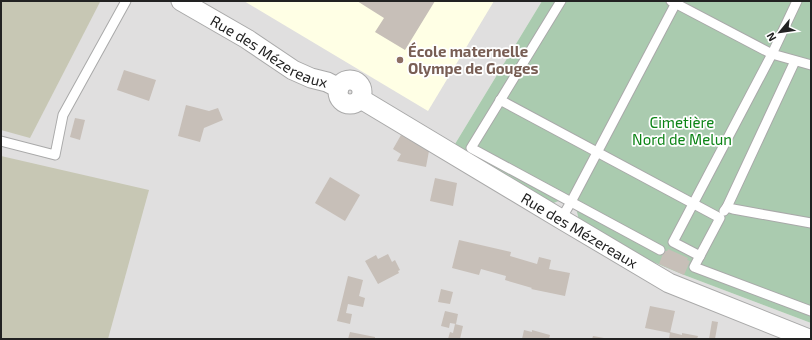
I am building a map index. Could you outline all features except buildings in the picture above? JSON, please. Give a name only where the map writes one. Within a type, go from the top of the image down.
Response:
[{"type":"street","name":"Rue des Mézereaux","points":[[181,1],[247,39],[293,70],[311,78],[327,82],[339,88],[338,93],[341,101],[353,104],[361,99],[669,283],[809,339]]},
{"type":"lane","points":[[1,141],[55,154],[64,115],[126,1]]},
{"type":"lane","points":[[561,1],[471,148],[660,250]]},
{"type":"lane","points":[[700,256],[673,242],[772,54],[797,1]]},
{"type":"lane","points":[[560,219],[571,202],[675,2],[772,54],[811,65]]},
{"type":"lane","points":[[795,60],[727,207],[694,267],[811,311]]},
{"type":"lane","points":[[500,100],[720,218]]},
{"type":"lane","points":[[727,207],[811,223]]},
{"type":"shaded area","points":[[1,1],[542,1],[455,144],[576,208],[639,256],[684,275],[811,323],[811,339],[1,339]]},
{"type":"shaded area","points":[[1,1],[100,2],[30,138],[1,130]]},
{"type":"shaded area","name":"École maternelle Olympe de Gouges","points":[[244,1],[494,1],[428,111]]},
{"type":"shaded area","points":[[1,156],[149,190],[108,339],[1,339]]},
{"type":"green space","name":"Cimetière Nord de Melun","points":[[542,1],[811,1],[811,323],[684,275],[639,256],[579,220],[576,208],[561,200],[551,204],[455,144]]},
{"type":"place","name":"École maternelle Olympe de Gouges","points":[[400,60]]}]
